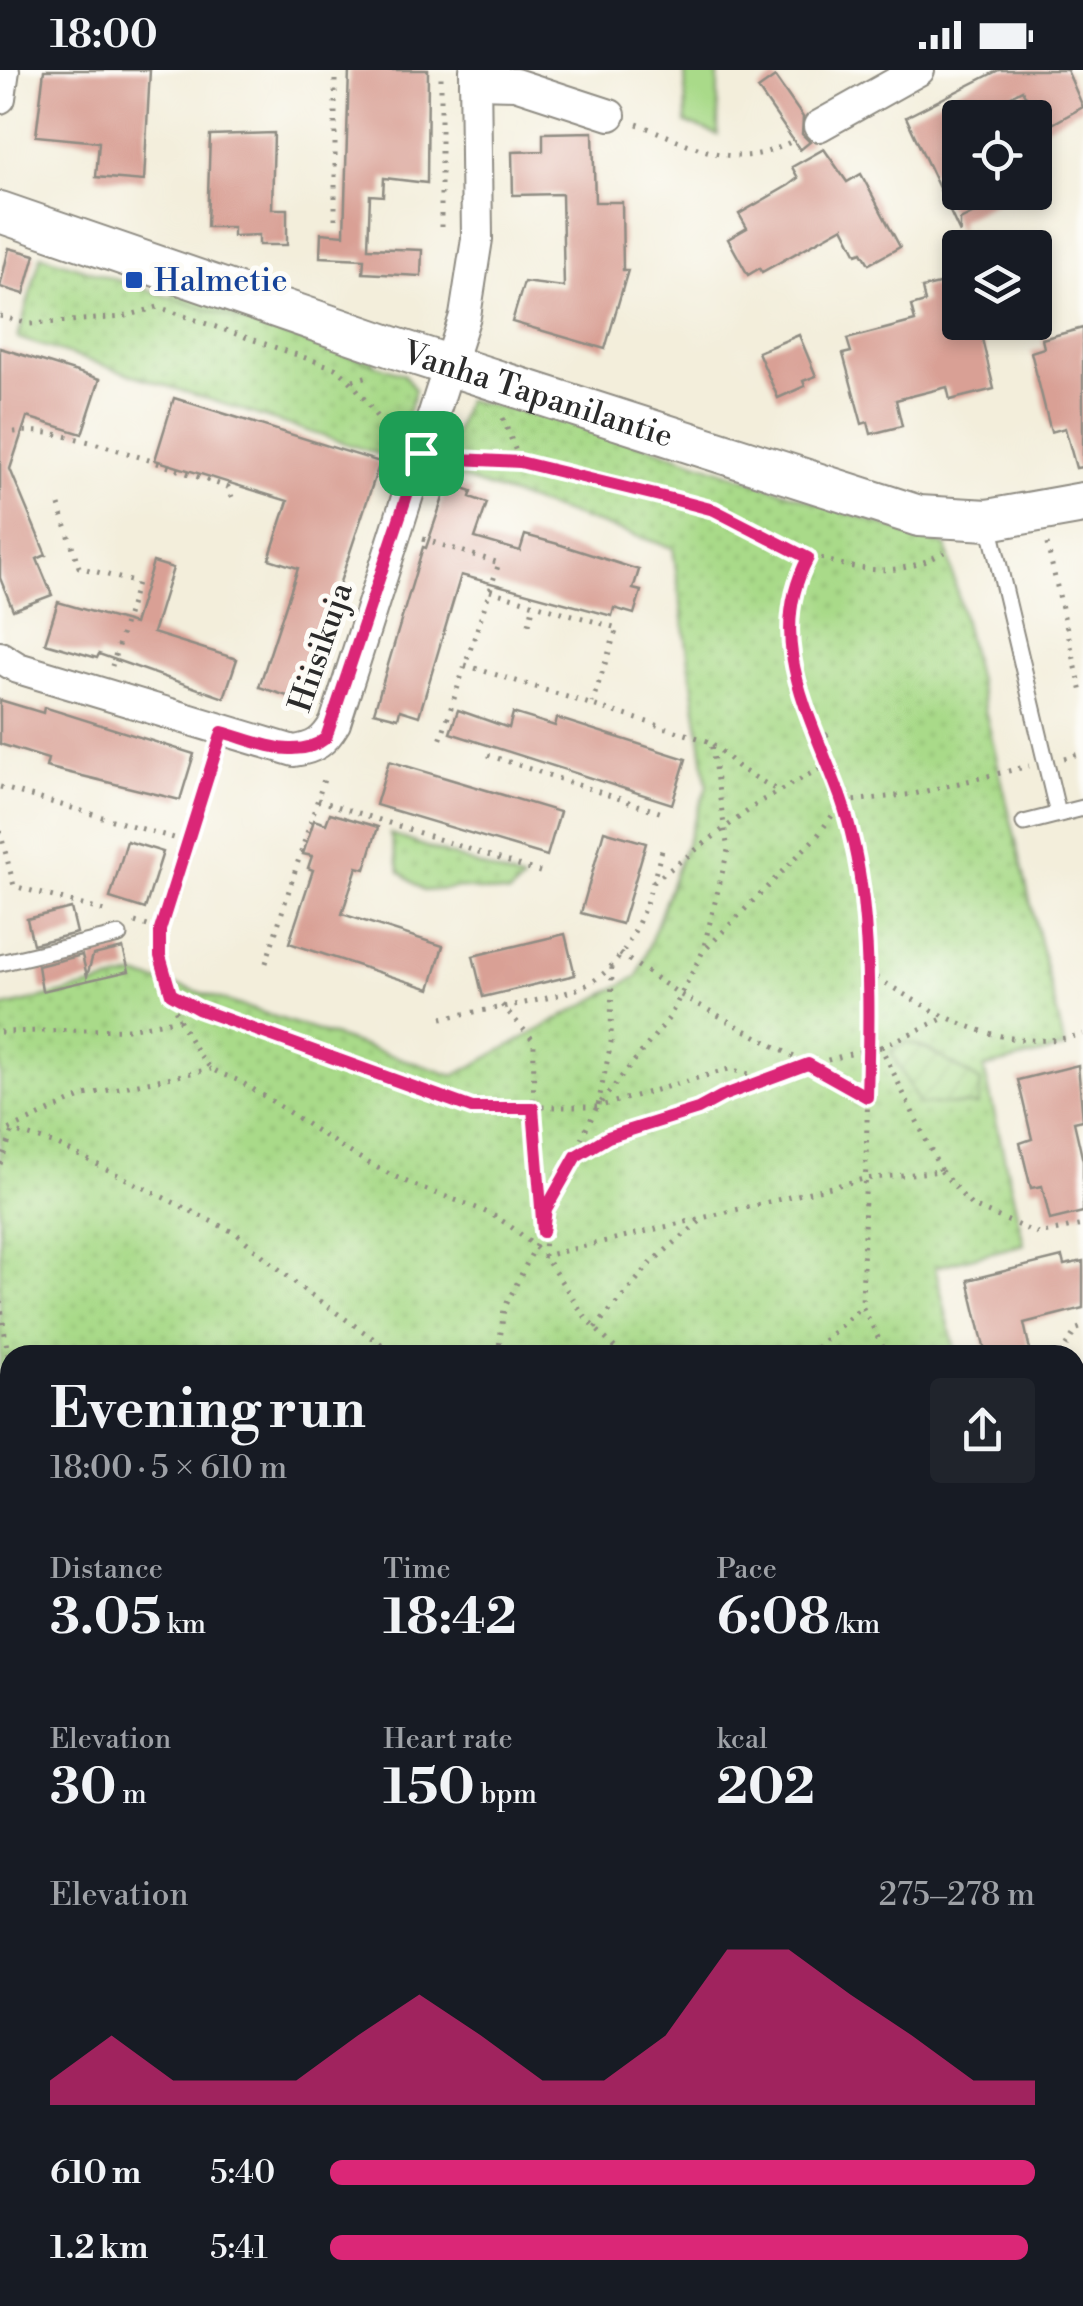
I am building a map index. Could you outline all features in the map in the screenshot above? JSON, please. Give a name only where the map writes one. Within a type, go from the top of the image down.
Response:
[{"type":"street","points":[[0,98],[4,70]]},
{"type":"street","points":[[818,126],[920,70]]},
{"type":"street","points":[[475,76],[514,84],[610,115]]},
{"type":"street","name":"Hiisikuja","points":[[0,657],[18,668],[294,751],[313,749],[326,738],[465,316],[477,239],[475,76]]},
{"type":"street","name":"Vanha Tapanilantie","points":[[0,212],[452,365],[918,516],[988,520],[1083,502]]},
{"type":"lane","points":[[988,520],[1058,814]]},
{"type":"lane","points":[[1024,822],[1083,808]]},
{"type":"lane","points":[[0,963],[119,935]]},
{"type":"path","points":[[335,70],[335,218]]},
{"type":"path","points":[[441,70],[441,227]]},
{"type":"path","points":[[610,115],[727,157],[748,159],[773,152],[818,126]]},
{"type":"path","points":[[0,316],[30,324],[123,318],[158,307],[335,368],[353,380],[375,420],[421,453],[439,458],[520,462],[714,510],[808,558],[867,568],[922,566],[947,550]]},
{"type":"path","points":[[14,432],[34,429],[127,456],[228,487],[232,497]]},
{"type":"path","points":[[59,504],[79,567],[136,583],[108,678]]},
{"type":"path","points":[[1044,532],[1083,697]]},
{"type":"path","points":[[414,536],[499,563],[440,741]]},
{"type":"path","points":[[808,558],[791,596],[787,634],[798,686],[842,802],[863,898],[869,1049],[862,1306],[883,1345]]},
{"type":"path","points":[[490,591],[617,628],[592,703]]},
{"type":"path","points":[[528,624],[534,604]]},
{"type":"path","points":[[787,634],[806,642]]},
{"type":"path","points":[[465,664],[711,742],[740,768],[780,792]]},
{"type":"path","points":[[222,732],[160,930],[160,956],[191,1044],[211,1069],[238,1080],[362,1161],[414,1185],[480,1206],[518,1229],[544,1256],[595,1328],[615,1345]]},
{"type":"path","points":[[818,742],[830,732]]},
{"type":"path","points":[[597,1108],[669,1018],[702,953],[728,850],[728,826],[711,742]]},
{"type":"path","points":[[702,953],[818,835],[842,802],[914,794],[1083,753]]},
{"type":"path","points":[[488,756],[666,814]]},
{"type":"path","points":[[266,963],[329,760]]},
{"type":"path","points":[[652,883],[728,826],[828,764]]},
{"type":"path","points":[[0,787],[186,842]]},
{"type":"path","points":[[318,800],[540,872]]},
{"type":"path","points":[[0,831],[14,886],[114,914]]},
{"type":"path","points":[[442,1018],[594,981],[620,954],[652,883],[662,850]]},
{"type":"path","points":[[129,920],[160,930]]},
{"type":"path","points":[[620,954],[681,995],[867,1097]]},
{"type":"path","points":[[499,1345],[504,1308],[536,1248],[546,1209],[597,1108],[611,1043],[612,962]]},
{"type":"path","points":[[866,971],[942,1019],[1012,1038],[1083,1034]]},
{"type":"path","points":[[171,994],[198,1009],[327,1058],[472,1108],[597,1108],[729,1069],[768,1079]]},
{"type":"path","points":[[502,1005],[534,1041],[533,1108],[544,1256]]},
{"type":"path","points":[[0,1032],[129,1029],[180,1019]]},
{"type":"path","points":[[576,1156],[608,1137],[698,1109],[808,1064],[881,1047],[942,1019]]},
{"type":"path","points":[[881,1047],[940,1172],[971,1205],[1038,1234],[1083,1226]]},
{"type":"path","points":[[0,1134],[14,1131],[45,1110],[84,1095],[211,1069]]},
{"type":"path","points":[[0,1164],[14,1131]]},
{"type":"path","points":[[14,1131],[56,1144],[237,1234],[304,1290],[383,1345]]},
{"type":"path","points":[[544,1256],[864,1179],[940,1172]]},
{"type":"path","points":[[595,1328],[653,1261],[706,1217]]},
{"type":"path","points":[[0,1301],[7,1345]]},
{"type":"path","points":[[820,1345],[862,1306]]},
{"type":"path","points":[[1067,1345],[1077,1329],[1083,1328]]},
{"type":"green space","points":[[685,70],[718,70],[718,135],[686,123]]},
{"type":"green space","points":[[41,255],[404,374],[415,390],[394,459],[18,338]]},
{"type":"green space","points":[[176,288],[376,356],[371,366],[171,301]]},
{"type":"green space","points":[[508,399],[946,546],[1065,1048],[984,1068],[1024,1244],[935,1267],[954,1345],[0,1345],[0,1008],[134,976],[187,988],[454,1076],[638,976],[707,786],[673,548],[442,472],[466,400],[505,408]]},
{"type":"green space","points":[[390,834],[523,881],[509,894],[462,888],[424,891],[400,872]]},
{"type":"green space","points":[[907,1042],[929,1050],[981,1082],[978,1105],[919,1104],[891,1051]]},
{"type":"building","points":[[44,70],[150,70],[144,181],[96,177],[99,142],[36,136]]},
{"type":"building","points":[[349,70],[428,70],[427,183],[384,178],[383,196],[370,195],[368,248],[422,250],[421,276],[363,273],[364,259],[320,257],[321,233],[344,235]]},
{"type":"building","points":[[999,70],[1067,70],[1083,107],[1052,124],[1052,100],[1027,100],[1022,90],[1004,100],[942,100],[942,194],[906,117]]},
{"type":"building","points":[[775,77],[803,117],[802,134],[810,142],[800,150],[758,89]]},
{"type":"building","points":[[593,132],[595,202],[622,202],[623,270],[628,270],[605,349],[512,322],[524,282],[564,287],[562,194],[513,195],[512,152],[543,151],[543,133]]},
{"type":"building","points":[[274,133],[272,209],[287,209],[287,245],[259,245],[259,235],[233,236],[233,227],[207,227],[210,135]]},
{"type":"building","points":[[824,149],[847,182],[861,174],[900,247],[869,264],[862,252],[857,254],[843,227],[762,272],[760,268],[748,275],[728,239],[747,228],[739,214],[789,185],[798,178],[792,167]]},
{"type":"building","points":[[949,210],[980,210],[960,220],[959,230]]},
{"type":"building","points":[[9,248],[35,255],[24,294],[0,287]]},
{"type":"building","points":[[942,283],[942,340],[982,340],[994,389],[950,400],[947,387],[896,400],[902,426],[871,434],[868,422],[862,424],[843,354],[851,352],[847,339],[915,321],[911,306],[925,302],[922,288]]},
{"type":"building","points":[[1083,328],[1083,467],[1076,468],[1065,428],[1051,432],[1031,352],[1044,348],[1042,340],[1052,340],[1052,336]]},
{"type":"building","points":[[799,335],[816,376],[803,381],[805,386],[778,398],[758,352]]},
{"type":"building","points":[[0,348],[100,379],[82,434],[27,417],[10,469],[46,555],[37,559],[52,595],[13,610],[0,578]]},
{"type":"building","points":[[174,398],[380,462],[335,597],[343,599],[309,703],[259,687],[298,568],[269,559],[288,501],[155,460]]},
{"type":"building","points":[[448,483],[472,491],[470,497],[487,503],[475,538],[520,551],[525,535],[639,570],[633,589],[641,591],[634,614],[614,608],[612,616],[461,575],[419,716],[400,710],[398,718],[374,712],[423,547],[426,548]]},
{"type":"building","points":[[153,562],[173,568],[153,633],[237,659],[224,698],[99,654],[97,658],[45,643],[58,602],[134,624]]},
{"type":"building","points":[[0,700],[43,713],[44,707],[194,754],[180,800],[46,767],[48,759],[0,744]]},
{"type":"building","points":[[458,710],[509,728],[513,713],[555,726],[557,718],[686,759],[672,804],[450,733]]},
{"type":"building","points":[[389,761],[560,812],[547,856],[376,805]]},
{"type":"building","points":[[330,813],[378,827],[365,869],[357,867],[342,914],[443,946],[430,989],[289,943],[313,870],[308,868],[312,856],[303,854],[314,820],[326,824]]},
{"type":"building","points":[[604,831],[646,843],[622,924],[581,913]]},
{"type":"building","points":[[127,841],[163,852],[145,909],[110,898]]},
{"type":"building","points":[[71,908],[77,933],[33,944],[27,919]]},
{"type":"building","points":[[565,934],[575,975],[483,997],[473,956]]},
{"type":"building","points":[[123,948],[129,971],[42,991],[38,966],[82,955],[87,976],[93,955]]},
{"type":"building","points":[[1078,1065],[1083,1120],[1074,1122],[1083,1161],[1083,1212],[1050,1220],[1042,1186],[1031,1188],[1020,1143],[1032,1139],[1018,1080]]},
{"type":"building","points":[[1062,1257],[1064,1265],[1083,1261],[1083,1308],[1024,1323],[1029,1345],[984,1345],[968,1280]]},
{"type":"place","name":"Halmetie","points":[[134,280]]},
{"type":"route","points":[[421,453],[557,469],[714,510],[808,558],[791,596],[787,634],[798,686],[842,802],[863,898],[867,1097],[808,1064],[698,1109],[608,1137],[576,1156],[546,1209],[543,1232],[533,1108],[472,1108],[198,1009],[171,994],[160,956],[160,930],[222,732],[294,751],[313,749],[326,738],[335,723],[421,453]]}]
